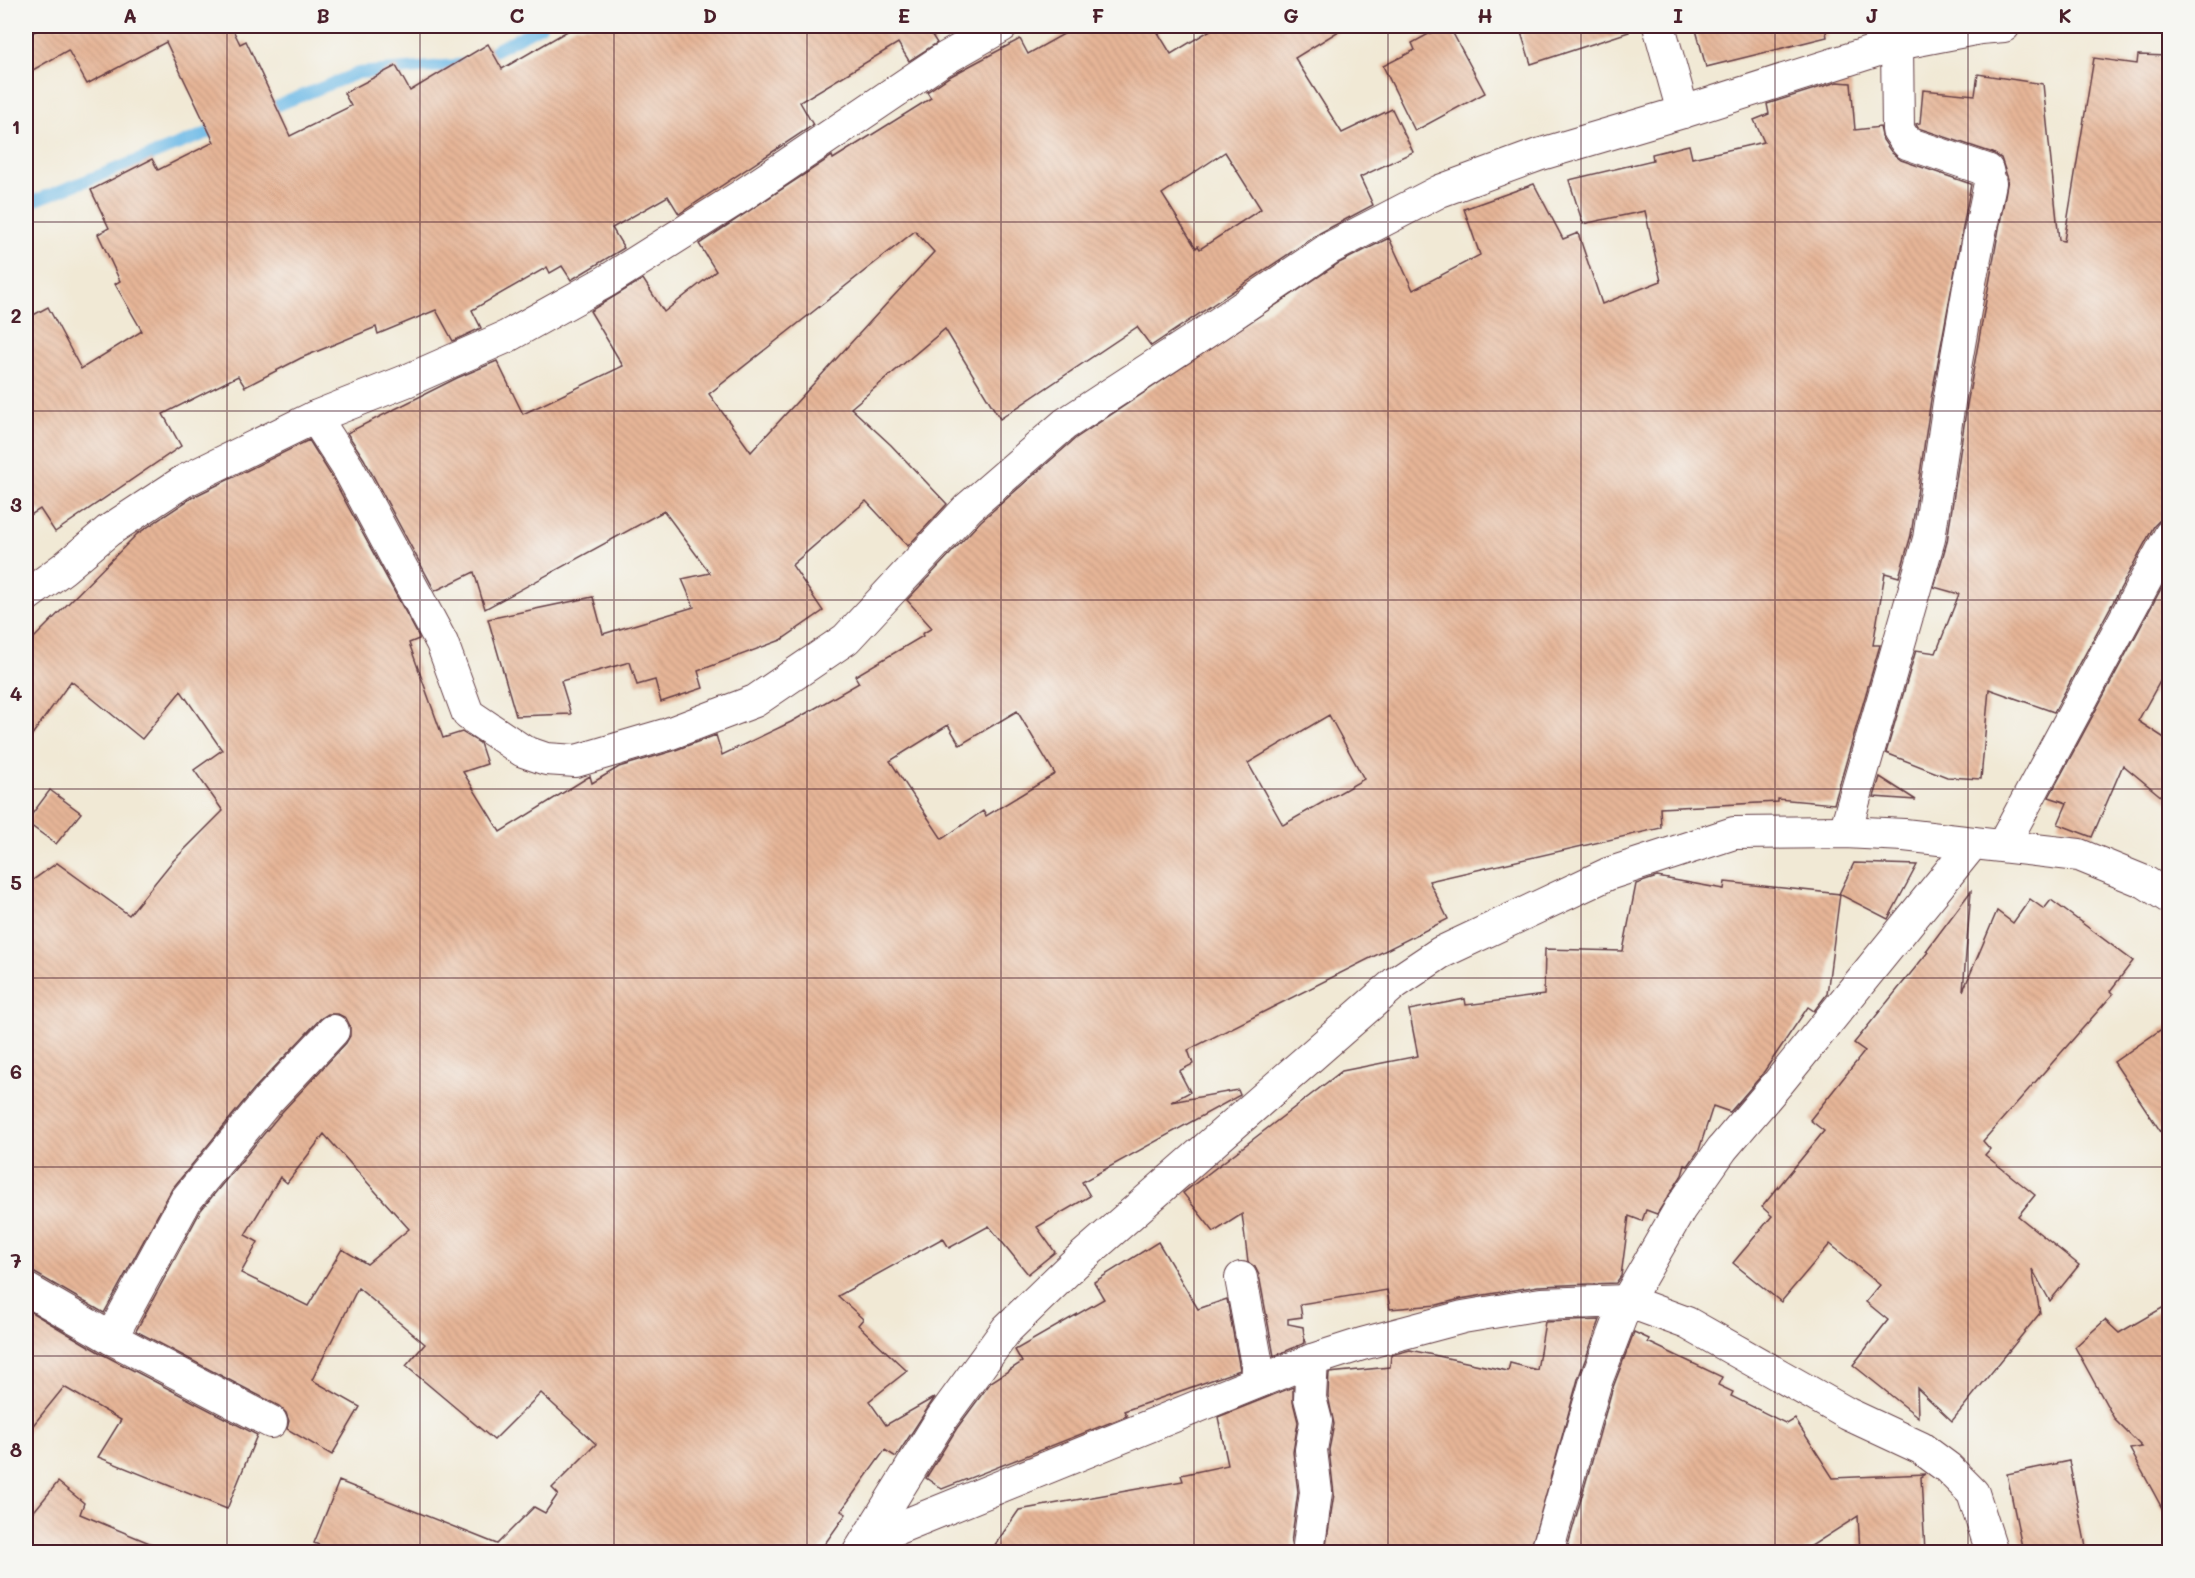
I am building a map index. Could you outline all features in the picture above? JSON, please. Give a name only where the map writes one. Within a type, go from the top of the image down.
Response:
[{"type":"street","points":[[26,596],[108,531],[184,481],[315,417],[406,381],[506,336],[605,282],[741,196],[939,62],[1002,26]]},
{"type":"street","points":[[1659,26],[1683,112]]},
{"type":"street","points":[[315,417],[348,468],[442,643],[468,714],[524,751],[546,759],[576,761],[668,734],[755,701],[846,639],[968,508],[1065,424],[1330,248],[1440,191],[1538,155],[1898,44],[1980,28],[2004,26]]},
{"type":"street","points":[[1845,832],[1929,539],[1961,333],[1990,183],[1987,170],[1907,143],[1898,130],[1898,44]]},
{"type":"street","points":[[1547,1552],[1595,1384],[1627,1301],[1680,1209],[1722,1149],[1988,844],[2169,535]]},
{"type":"street","points":[[863,1547],[942,1418],[1007,1329],[1073,1264],[1395,983],[1440,953],[1608,874],[1734,833],[1845,832],[1904,835],[2079,855],[2145,882],[2169,898]]},
{"type":"street","points":[[111,1338],[186,1200],[268,1100],[333,1031]]},
{"type":"street","points":[[1241,1278],[1260,1382]]},
{"type":"street","points":[[26,1289],[111,1338],[271,1422]]},
{"type":"street","points":[[863,1547],[1312,1360],[1463,1317],[1541,1304],[1627,1301],[1687,1323],[1848,1414],[1922,1448],[1948,1468],[1973,1493],[1992,1552]]},
{"type":"street","points":[[1309,1545],[1316,1492],[1311,1450],[1316,1421],[1310,1398],[1312,1360]]},
{"type":"building","points":[[45,26],[231,26],[240,44],[246,41],[290,136],[351,106],[344,93],[396,66],[410,91],[488,44],[502,69],[576,26],[926,26],[937,43],[909,61],[898,43],[800,102],[813,125],[679,214],[668,196],[612,228],[624,248],[571,280],[562,266],[550,273],[547,267],[472,310],[481,328],[453,341],[436,310],[378,334],[376,327],[301,358],[245,387],[238,376],[163,414],[181,446],[55,532],[40,509],[26,518],[26,319],[48,307],[81,369],[142,331],[115,284],[120,281],[98,234],[109,228],[91,190],[152,159],[158,170],[214,142],[166,42],[87,84],[68,50],[26,74],[26,36]]},
{"type":"building","points":[[1078,26],[1154,26],[1171,54],[1217,26],[1347,26],[1295,58],[1342,133],[1392,109],[1413,152],[1360,177],[1373,205],[1320,233],[1151,346],[1137,327],[1000,419],[945,329],[851,408],[891,445],[947,504],[908,546],[866,501],[792,565],[823,611],[781,640],[698,671],[703,688],[661,702],[655,680],[637,685],[630,662],[561,681],[571,714],[516,716],[488,619],[593,597],[603,634],[694,607],[682,579],[710,573],[664,511],[485,609],[474,572],[435,591],[364,459],[347,433],[457,378],[497,361],[523,414],[623,366],[590,311],[643,279],[664,312],[716,271],[699,244],[832,156],[833,159],[931,98],[927,92],[949,77],[1020,39],[1028,54]],"holes":[[[1225,152],[1261,209],[1200,249],[1198,246],[1196,248],[1162,194]],[[915,231],[934,252],[751,452],[709,394]]]},
{"type":"building","points":[[1443,26],[1449,26],[1485,93],[1415,131],[1383,66],[1415,50],[1412,43]]},
{"type":"building","points":[[1519,26],[1628,26],[1629,32],[1531,64]]},
{"type":"building","points":[[1695,26],[1825,26],[1827,37],[1706,67]]},
{"type":"building","points":[[2138,55],[2169,56],[2169,517],[2160,520],[2154,526],[2054,712],[1989,689],[1981,779],[1947,777],[1886,753],[1916,650],[1936,653],[1959,594],[1934,587],[1947,542],[1967,405],[2008,179],[2001,158],[1993,153],[1918,128],[1916,124],[1920,123],[1923,90],[1975,95],[1978,74],[2043,84],[2059,240],[2064,241],[2094,58],[2137,64]]},
{"type":"building","points":[[1837,82],[1851,83],[1855,130],[1880,127],[1883,140],[1892,153],[1901,160],[1971,184],[1931,399],[1911,535],[1899,577],[1885,573],[1873,645],[1880,645],[1834,804],[1778,799],[1778,802],[1660,808],[1661,828],[1429,881],[1448,919],[1188,1050],[1193,1064],[1179,1071],[1190,1092],[1171,1102],[1238,1090],[1240,1095],[1082,1182],[1090,1196],[1037,1227],[1055,1252],[1028,1274],[989,1226],[949,1248],[943,1238],[838,1296],[863,1319],[858,1325],[907,1371],[869,1401],[886,1425],[935,1397],[896,1457],[885,1450],[841,1511],[846,1514],[819,1552],[337,1552],[314,1543],[339,1481],[497,1544],[534,1507],[545,1513],[558,1494],[552,1488],[596,1444],[541,1393],[494,1440],[406,1366],[425,1344],[358,1288],[312,1380],[360,1407],[332,1455],[287,1429],[289,1421],[286,1413],[279,1406],[136,1331],[201,1210],[282,1112],[346,1043],[350,1036],[350,1026],[346,1018],[338,1014],[328,1014],[320,1019],[254,1089],[172,1189],[104,1313],[35,1273],[26,1271],[26,885],[57,863],[129,915],[171,863],[223,811],[194,770],[222,750],[181,691],[142,739],[71,681],[26,743],[26,646],[137,534],[193,497],[309,440],[332,477],[419,637],[409,643],[443,738],[462,732],[480,743],[487,764],[463,772],[500,832],[590,776],[592,783],[619,767],[716,735],[722,755],[791,722],[859,683],[855,676],[923,636],[922,634],[932,628],[907,600],[981,521],[1076,438],[1339,263],[1389,238],[1413,290],[1480,255],[1464,209],[1534,184],[1563,239],[1578,233],[1602,304],[1661,281],[1645,211],[1583,224],[1569,180],[1653,160],[1652,154],[1689,145],[1692,158],[1764,142],[1754,120],[1769,114],[1767,104]],"holes":[[[1017,711],[1055,774],[986,816],[983,811],[942,839],[890,761],[948,725],[960,745]],[[1329,715],[1364,779],[1283,825],[1248,763]],[[324,1134],[409,1229],[367,1264],[342,1249],[308,1306],[241,1273],[258,1242],[245,1235],[280,1177],[287,1183]]]},
{"type":"building","points":[[2169,574],[2169,665],[2138,721],[2169,741],[2169,803],[2123,765],[2092,837],[2058,824],[2067,803],[2049,797]]},
{"type":"building","points":[[1880,777],[1916,800],[1874,797]]},
{"type":"building","points":[[50,790],[81,813],[56,844],[26,822]]},
{"type":"building","points":[[1854,863],[1917,865],[1888,919],[1839,894]]},
{"type":"building","points":[[1657,877],[1724,889],[1725,882],[1840,894],[1827,994],[1814,1011],[1808,1007],[1761,1076],[1730,1112],[1713,1106],[1699,1150],[1688,1166],[1685,1165],[1682,1175],[1657,1214],[1646,1210],[1642,1221],[1629,1216],[1621,1276],[1616,1283],[1538,1286],[1437,1305],[1390,1309],[1387,1290],[1300,1304],[1302,1317],[1288,1319],[1288,1324],[1303,1327],[1305,1343],[1274,1356],[1259,1275],[1255,1267],[1248,1262],[1242,1214],[1214,1232],[1183,1193],[1342,1071],[1418,1056],[1409,1010],[1465,999],[1466,1005],[1544,995],[1545,949],[1623,951],[1636,884]]},
{"type":"building","points":[[1971,891],[1963,991],[1997,911],[2013,923],[2030,899],[2044,909],[2051,900],[2133,961],[2110,991],[2113,994],[1983,1141],[1990,1149],[1985,1155],[2035,1195],[2018,1216],[2079,1265],[2050,1301],[2032,1269],[2040,1313],[1952,1421],[1917,1388],[1918,1417],[1853,1365],[1888,1320],[1866,1302],[1880,1285],[1830,1244],[1781,1302],[1733,1263],[1772,1216],[1762,1207],[1824,1131],[1810,1120],[1865,1051],[1854,1043],[1928,952],[1926,951]]},
{"type":"building","points":[[2169,1024],[2169,1144],[2114,1062]]},
{"type":"building","points":[[1158,1242],[1198,1309],[1227,1299],[1240,1370],[1124,1411],[1127,1416],[942,1489],[926,1478],[957,1428],[991,1382],[1022,1362],[1015,1350],[1104,1299],[1094,1282]]},
{"type":"building","points":[[2169,1304],[2169,1521],[2130,1449],[2142,1447],[2115,1420],[2075,1347],[2105,1320],[2119,1333]]},
{"type":"building","points":[[26,1309],[102,1354],[257,1435],[227,1509],[98,1457],[121,1420],[64,1387],[26,1434]]},
{"type":"building","points":[[1600,1320],[1578,1379],[1530,1552],[1325,1552],[1334,1494],[1329,1450],[1334,1424],[1328,1396],[1329,1373],[1390,1367],[1391,1355],[1410,1350],[1508,1371],[1510,1363],[1537,1370],[1545,1322]]},
{"type":"building","points":[[1634,1332],[1649,1339],[1648,1342],[1722,1377],[1718,1385],[1733,1392],[1731,1396],[1787,1424],[1795,1419],[1833,1478],[1926,1474],[1921,1477],[1925,1552],[1860,1552],[1858,1516],[1802,1552],[1566,1552],[1612,1390]]},
{"type":"building","points":[[1293,1387],[1293,1402],[1298,1422],[1293,1452],[1298,1492],[1291,1543],[1293,1552],[990,1552],[1019,1510],[1183,1481],[1181,1475],[1228,1465],[1218,1417]]},
{"type":"building","points":[[2069,1461],[2087,1552],[2023,1552],[2007,1474]]},
{"type":"building","points":[[58,1482],[84,1503],[80,1514],[171,1552],[26,1552],[26,1521]]},
{"type":"waterway","points":[[261,112],[358,73],[469,64],[541,26]]},
{"type":"waterway","points":[[26,204],[223,127]]}]
